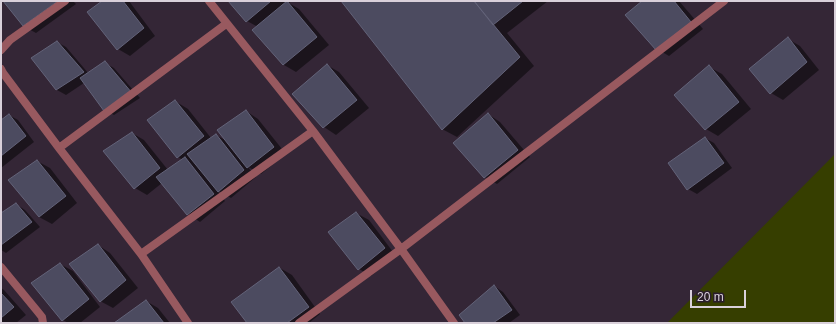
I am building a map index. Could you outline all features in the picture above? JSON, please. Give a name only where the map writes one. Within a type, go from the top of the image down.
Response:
[{"type":"street","points":[[1,50],[10,40],[65,1]]},
{"type":"street","points":[[209,1],[313,131],[454,323]]},
{"type":"street","points":[[299,323],[401,249],[724,1]]},
{"type":"street","points":[[59,148],[226,24]]},
{"type":"street","points":[[1,69],[59,148],[141,254],[188,323]]},
{"type":"street","points":[[141,254],[313,131]]},
{"type":"street","points":[[1,267],[42,317],[43,323]]},
{"type":"green space","points":[[835,154],[835,323],[667,323]]},
{"type":"building","points":[[3,1],[58,1],[23,26]]},
{"type":"building","points":[[102,1],[123,1],[144,28],[117,50],[87,12]]},
{"type":"building","points":[[228,1],[271,1],[246,22]]},
{"type":"building","points":[[287,1],[317,37],[283,65],[252,30]]},
{"type":"building","points":[[341,1],[474,1],[520,57],[442,130]]},
{"type":"building","points":[[474,1],[523,1],[493,25]]},
{"type":"building","points":[[642,1],[674,1],[691,22],[656,50],[625,15]]},
{"type":"building","points":[[788,37],[807,62],[770,94],[749,69]]},
{"type":"building","points":[[57,41],[84,72],[56,90],[31,58]]},
{"type":"building","points":[[105,61],[132,93],[104,111],[80,78]]},
{"type":"building","points":[[327,64],[357,100],[323,128],[292,94]]},
{"type":"building","points":[[709,65],[739,102],[705,130],[674,95]]},
{"type":"building","points":[[175,100],[204,136],[177,158],[147,120]]},
{"type":"building","points":[[246,110],[274,147],[247,168],[217,130]]},
{"type":"building","points":[[488,113],[518,150],[484,178],[453,143]]},
{"type":"building","points":[[9,114],[26,136],[1,156],[1,120]]},
{"type":"building","points":[[132,132],[160,168],[134,189],[103,151]]},
{"type":"building","points":[[216,134],[244,170],[218,192],[187,154]]},
{"type":"building","points":[[705,137],[724,163],[687,190],[668,163]]},
{"type":"building","points":[[185,157],[214,194],[187,215],[156,177]]},
{"type":"building","points":[[37,160],[66,196],[39,217],[8,180]]},
{"type":"building","points":[[16,203],[32,222],[1,245],[1,213]]},
{"type":"building","points":[[356,212],[385,248],[358,270],[328,232]]},
{"type":"building","points":[[98,244],[126,280],[100,302],[69,264]]},
{"type":"building","points":[[60,263],[89,299],[62,321],[31,283]]},
{"type":"building","points":[[279,267],[309,307],[287,323],[247,323],[231,302]]},
{"type":"building","points":[[494,285],[512,310],[493,323],[465,323],[459,315]]},
{"type":"building","points":[[1,293],[14,307],[1,318]]},
{"type":"building","points":[[146,300],[164,323],[114,323]]}]
